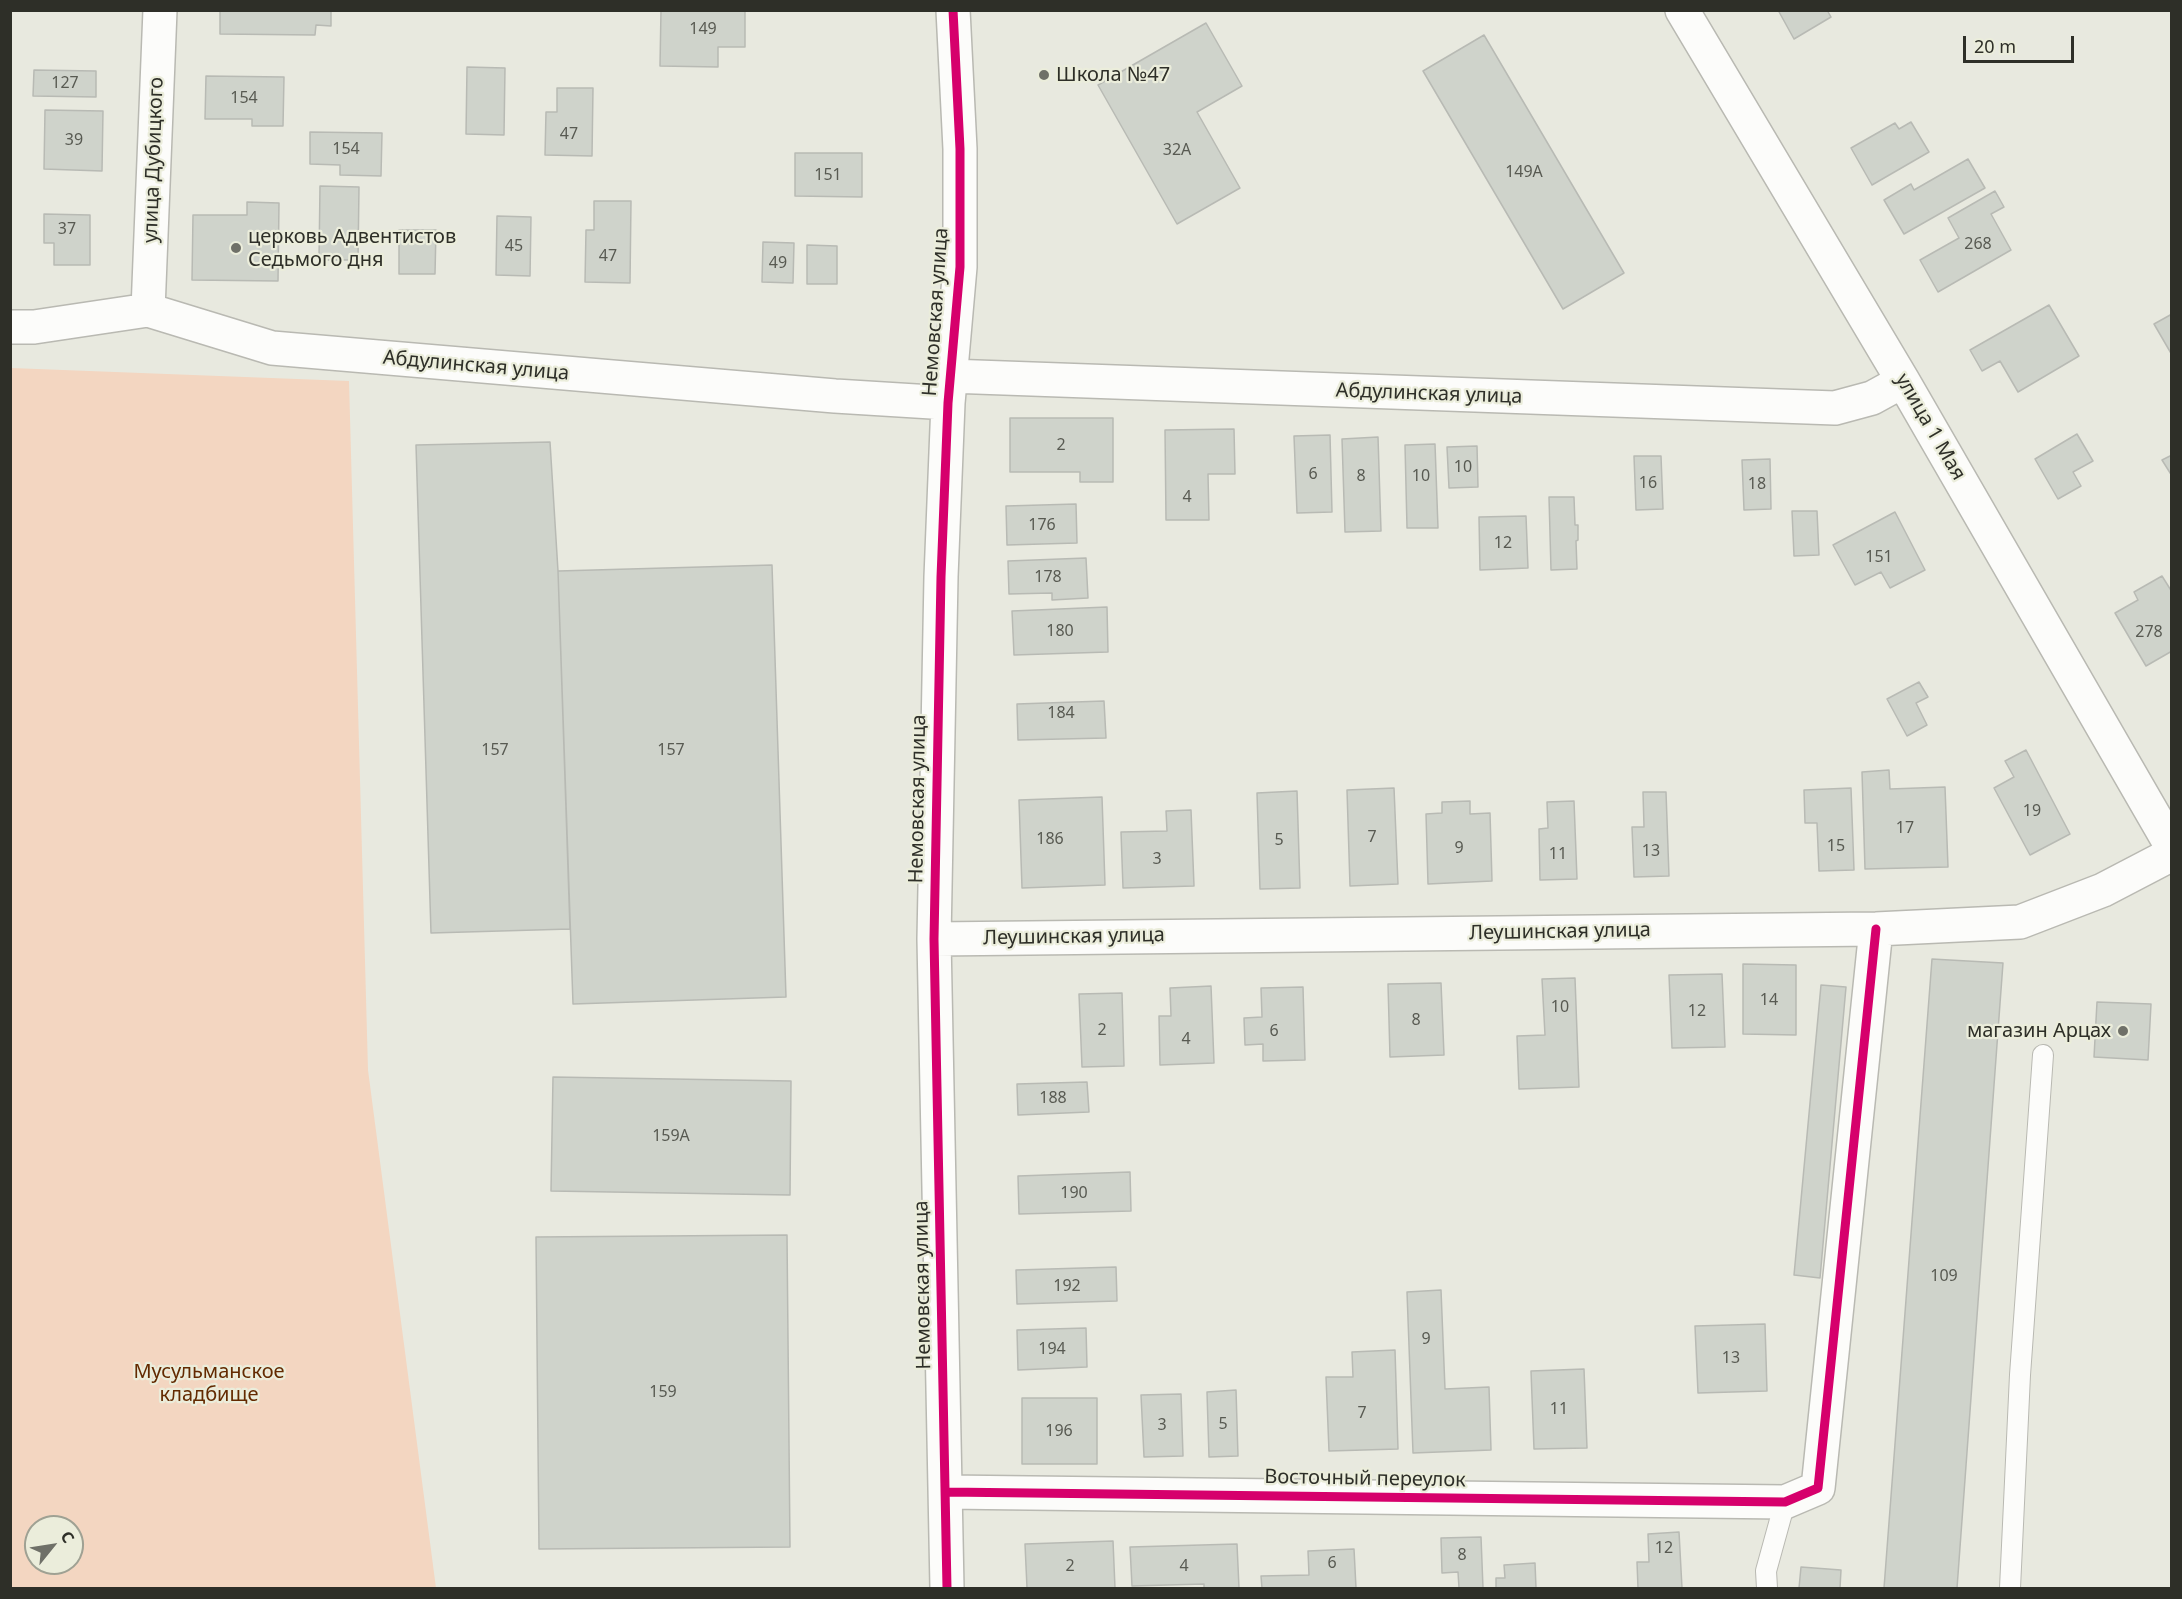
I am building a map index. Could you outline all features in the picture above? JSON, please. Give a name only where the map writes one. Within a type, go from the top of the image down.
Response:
[{"type":"street","name":"улица Дубицкого","points":[[148,310],[160,10]]},
{"type":"street","name":"Немовская улица","points":[[947,1588],[934,939],[940,577],[949,389],[960,255],[960,149],[953,10]]},
{"type":"street","name":"улица 1 Мая","points":[[1682,10],[1903,381],[2172,847]]},
{"type":"street","name":"Абдулинская улица","points":[[10,327],[34,327],[148,310],[272,348],[835,396],[949,389],[1835,408],[1872,398],[1903,381]]},
{"type":"street","name":"Леушинская улица","points":[[934,939],[1876,929],[2020,922],[2103,890],[2172,854]]},
{"type":"street","points":[[1785,1502],[1818,1488],[1876,929]]},
{"type":"street","name":"Восточный переулок","points":[[946,1492],[1785,1502]]},
{"type":"lane","points":[[2010,1588],[2020,1375],[2043,1055]]},
{"type":"lane","points":[[1767,1588],[1766,1571],[1785,1502]]},
{"type":"green space","name":"Мусульманское кладбище","points":[[11,368],[349,381],[368,1070],[436,1588],[11,1588]]},
{"type":"building","points":[[220,10],[331,10],[331,26],[316,25],[315,35],[220,34]]},
{"type":"building","points":[[661,10],[745,10],[745,47],[718,47],[718,67],[660,66]]},
{"type":"building","points":[[1778,10],[1827,10],[1831,17],[1794,39]]},
{"type":"building","points":[[1206,23],[1242,86],[1197,112],[1240,188],[1177,224],[1098,85]]},
{"type":"building","points":[[1484,35],[1624,273],[1563,309],[1423,71]]},
{"type":"building","points":[[467,67],[505,68],[504,135],[466,134]]},
{"type":"building","points":[[34,70],[96,71],[96,97],[33,96]]},
{"type":"building","points":[[206,76],[284,77],[283,126],[252,126],[252,119],[205,119]]},
{"type":"building","points":[[557,88],[593,88],[592,156],[545,155],[546,112],[557,112]]},
{"type":"building","points":[[45,110],[103,111],[102,171],[44,169]]},
{"type":"building","points":[[1911,122],[1929,152],[1872,185],[1851,148],[1895,123],[1899,129]]},
{"type":"building","points":[[310,132],[382,133],[381,176],[340,175],[340,165],[310,164]]},
{"type":"building","points":[[795,153],[862,153],[862,197],[795,196]]},
{"type":"building","points":[[1968,159],[1985,188],[1904,234],[1884,200],[1911,184],[1914,190]]},
{"type":"building","points":[[320,186],[359,187],[358,260],[319,260]]},
{"type":"building","points":[[1995,191],[2004,207],[1991,214],[2011,250],[1938,292],[1920,260],[1959,238],[1948,218]]},
{"type":"building","points":[[594,201],[631,201],[630,283],[585,282],[586,230],[594,230]]},
{"type":"building","name":"церковь Адвентистов Седьмого дня","points":[[247,202],[279,203],[278,281],[192,280],[193,215],[247,215]]},
{"type":"building","points":[[44,214],[90,215],[90,265],[54,265],[54,243],[44,243]]},
{"type":"building","points":[[497,216],[531,217],[530,276],[496,275]]},
{"type":"building","points":[[399,230],[436,230],[435,274],[399,274]]},
{"type":"building","points":[[763,242],[794,243],[793,283],[762,282]]},
{"type":"building","points":[[807,245],[837,246],[837,284],[807,284]]},
{"type":"building","points":[[2049,305],[2079,356],[2018,392],[2000,361],[1982,371],[1970,350]]},
{"type":"building","points":[[2172,314],[2172,355],[2154,324]]},
{"type":"building","points":[[1010,418],[1113,418],[1113,482],[1080,482],[1080,472],[1010,472]]},
{"type":"building","points":[[1234,429],[1235,474],[1208,474],[1209,520],[1166,520],[1165,430]]},
{"type":"building","points":[[2077,434],[2093,461],[2073,472],[2081,486],[2058,499],[2035,459]]},
{"type":"building","points":[[1330,435],[1332,512],[1297,513],[1294,436]]},
{"type":"building","points":[[1378,437],[1381,531],[1345,532],[1342,439]]},
{"type":"building","points":[[550,442],[558,571],[570,929],[431,933],[416,445]]},
{"type":"building","points":[[1435,444],[1438,528],[1407,528],[1405,445]]},
{"type":"building","points":[[1477,446],[1478,487],[1449,488],[1447,447]]},
{"type":"building","points":[[2172,455],[2172,476],[2162,460]]},
{"type":"building","points":[[1634,456],[1661,456],[1663,509],[1636,510]]},
{"type":"building","points":[[1770,459],[1771,509],[1744,510],[1742,460]]},
{"type":"building","points":[[1549,497],[1574,497],[1575,525],[1578,525],[1577,569],[1551,570]]},
{"type":"building","points":[[1076,504],[1077,543],[1007,545],[1006,506]]},
{"type":"building","points":[[1792,511],[1817,511],[1819,555],[1794,556]]},
{"type":"building","points":[[1895,512],[1925,570],[1890,588],[1881,572],[1855,585],[1833,545]]},
{"type":"building","points":[[1526,516],[1528,568],[1480,570],[1479,517]]},
{"type":"building","points":[[1086,558],[1088,598],[1052,600],[1052,593],[1009,594],[1008,561]]},
{"type":"building","points":[[772,565],[786,997],[573,1004],[558,571]]},
{"type":"building","points":[[2162,576],[2172,592],[2172,651],[2146,666],[2115,613],[2138,600],[2134,592]]},
{"type":"building","points":[[1107,607],[1108,652],[1014,655],[1012,611]]},
{"type":"building","points":[[1919,682],[1928,697],[1916,703],[1927,725],[1907,736],[1887,699]]},
{"type":"building","points":[[1104,701],[1106,738],[1018,740],[1017,704]]},
{"type":"building","points":[[2026,750],[2070,834],[2030,855],[1994,788],[2014,777],[2005,761]]},
{"type":"building","points":[[1889,770],[1890,789],[1945,787],[1948,867],[1865,869],[1862,772]]},
{"type":"building","points":[[1394,788],[1398,884],[1350,886],[1347,790]]},
{"type":"building","points":[[1851,788],[1854,870],[1819,871],[1817,823],[1805,823],[1804,790]]},
{"type":"building","points":[[1297,791],[1300,888],[1260,889],[1257,793]]},
{"type":"building","points":[[1643,792],[1666,792],[1669,876],[1634,877],[1632,827],[1644,827]]},
{"type":"building","points":[[1102,797],[1105,885],[1022,888],[1019,800]]},
{"type":"building","points":[[1470,801],[1470,814],[1490,813],[1492,881],[1428,884],[1426,814],[1442,813],[1442,802]]},
{"type":"building","points":[[1574,801],[1577,879],[1540,880],[1539,829],[1548,828],[1547,802]]},
{"type":"building","points":[[1191,810],[1194,886],[1123,888],[1121,832],[1167,831],[1166,811]]},
{"type":"building","points":[[1932,959],[2003,963],[1957,1588],[1884,1588]]},
{"type":"building","points":[[1743,964],[1796,965],[1796,1035],[1743,1034]]},
{"type":"building","points":[[1722,974],[1725,1047],[1672,1048],[1669,975]]},
{"type":"building","points":[[1575,978],[1579,1087],[1519,1089],[1517,1036],[1545,1035],[1542,979]]},
{"type":"building","points":[[1441,983],[1444,1055],[1390,1057],[1388,984]]},
{"type":"building","points":[[1821,985],[1846,987],[1820,1278],[1794,1275]]},
{"type":"building","points":[[1211,986],[1214,1063],[1160,1065],[1159,1016],[1171,1016],[1170,988]]},
{"type":"building","points":[[1303,987],[1305,1060],[1263,1061],[1263,1044],[1245,1045],[1244,1018],[1262,1017],[1261,988]]},
{"type":"building","points":[[1122,993],[1124,1066],[1082,1067],[1079,994]]},
{"type":"building","name":"магазин Арцах","points":[[2097,1002],[2151,1004],[2148,1060],[2094,1057]]},
{"type":"building","points":[[553,1077],[791,1081],[790,1195],[551,1191]]},
{"type":"building","points":[[1087,1082],[1089,1112],[1018,1115],[1017,1084]]},
{"type":"building","points":[[1130,1172],[1131,1211],[1019,1214],[1018,1176]]},
{"type":"building","points":[[787,1235],[790,1547],[539,1549],[536,1237]]},
{"type":"building","points":[[1116,1267],[1117,1301],[1017,1304],[1016,1270]]},
{"type":"building","points":[[1441,1290],[1445,1389],[1489,1387],[1491,1450],[1413,1453],[1407,1292]]},
{"type":"building","points":[[1765,1324],[1767,1391],[1698,1393],[1695,1326]]},
{"type":"building","points":[[1086,1328],[1087,1367],[1018,1370],[1017,1330]]},
{"type":"building","points":[[1395,1350],[1398,1449],[1329,1451],[1326,1377],[1353,1377],[1352,1352]]},
{"type":"building","points":[[1584,1369],[1587,1448],[1534,1449],[1531,1371]]},
{"type":"building","points":[[1236,1390],[1238,1456],[1209,1457],[1207,1392]]},
{"type":"building","points":[[1181,1394],[1183,1456],[1144,1457],[1141,1395]]},
{"type":"building","points":[[1022,1398],[1097,1398],[1097,1464],[1022,1464]]},
{"type":"building","points":[[1679,1532],[1682,1588],[1638,1588],[1637,1562],[1649,1562],[1648,1534]]},
{"type":"building","points":[[1481,1537],[1483,1588],[1459,1588],[1458,1572],[1442,1573],[1441,1538]]},
{"type":"building","points":[[1113,1541],[1115,1588],[1027,1588],[1025,1544]]},
{"type":"building","points":[[1237,1544],[1239,1588],[1204,1588],[1204,1584],[1132,1586],[1130,1547]]},
{"type":"building","points":[[1354,1549],[1356,1588],[1262,1588],[1261,1576],[1309,1575],[1308,1551]]},
{"type":"building","points":[[1535,1563],[1536,1588],[1496,1588],[1496,1578],[1505,1578],[1504,1565]]},
{"type":"building","points":[[1801,1567],[1841,1570],[1840,1588],[1799,1588]]},
{"type":"cycle path","points":[[947,1588],[934,939],[941,577],[948,403],[960,267],[960,149],[953,10]]},
{"type":"cycle path","points":[[946,1492],[1785,1502],[1818,1488],[1876,929]]},
{"type":"place","name":"Школа №47","points":[[1044,75]]},
{"type":"place","name":"церковь Адвентистов Седьмого дня","points":[[236,248]]},
{"type":"place","name":"магазин Арцах","points":[[2123,1031]]}]
